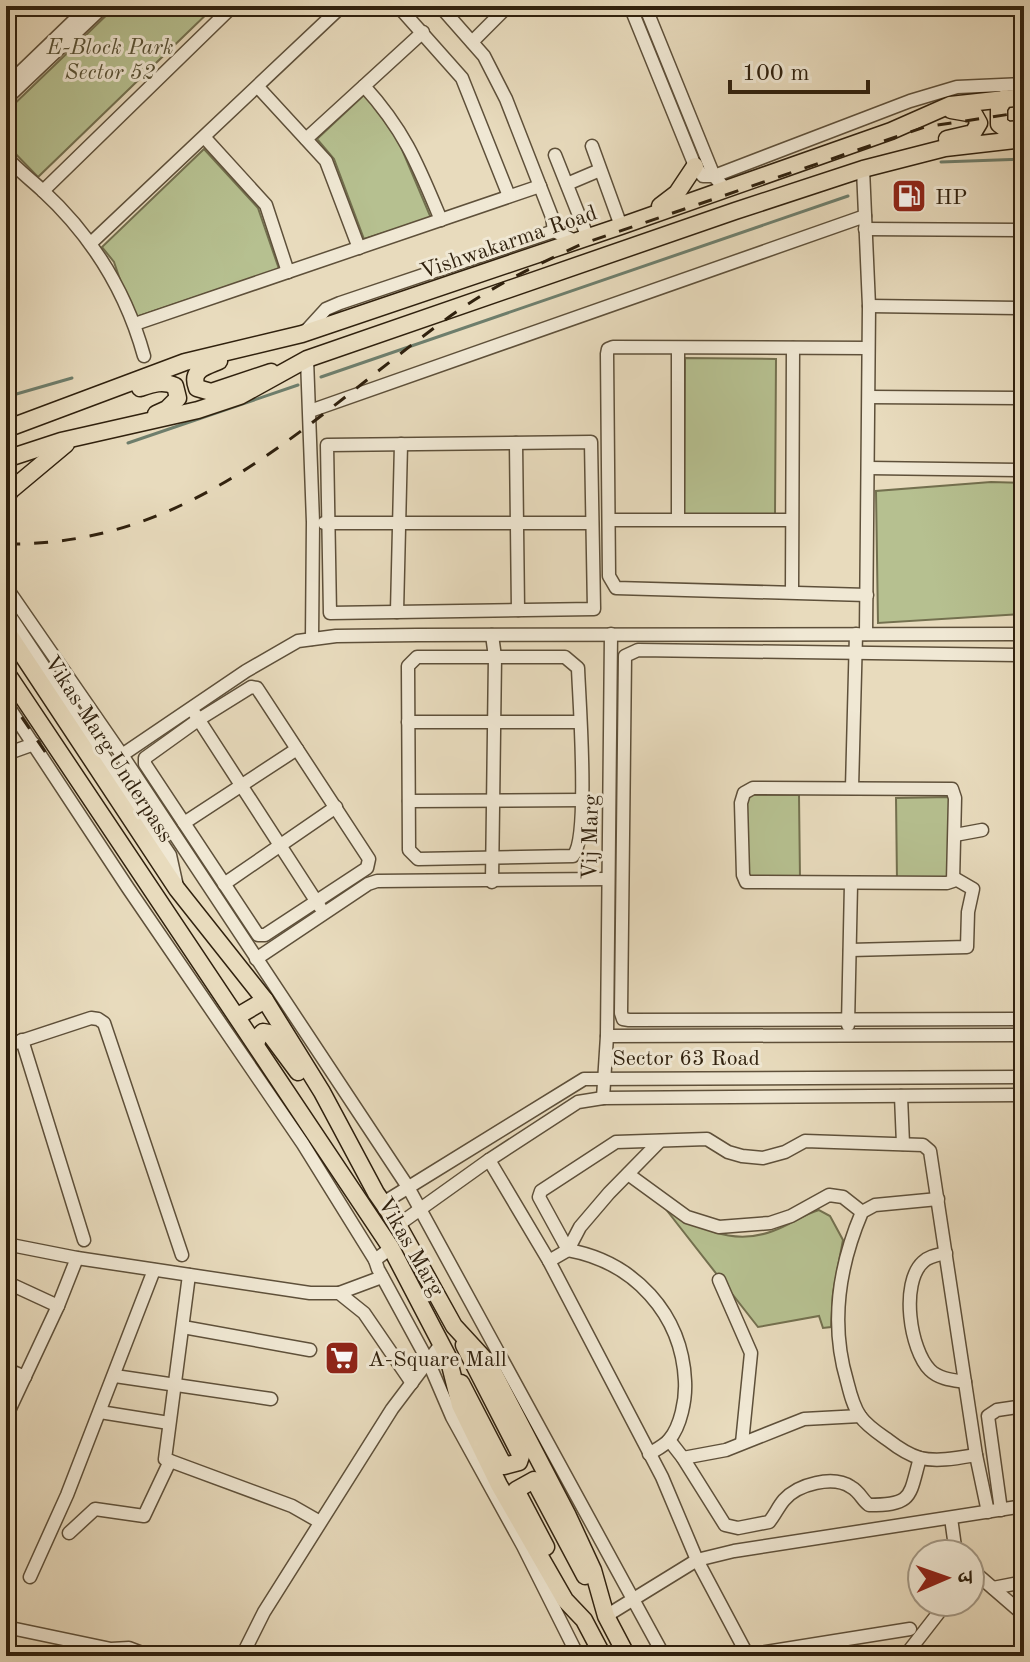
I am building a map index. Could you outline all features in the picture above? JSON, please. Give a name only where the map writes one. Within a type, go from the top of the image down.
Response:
[{"type":"main road","name":"Vishwakarma Road","points":[[6,429],[185,362],[302,334],[628,224],[720,182],[891,131],[947,107],[1024,97]]},
{"type":"main road","points":[[1005,98],[999,108],[999,124],[1007,130],[1024,129]]},
{"type":"main road","points":[[927,153],[934,142],[973,133],[978,126],[979,121],[974,114],[947,107]]},
{"type":"main road","name":"Vishwakarma Road","points":[[6,459],[73,437],[198,410],[240,396],[301,362],[863,169],[945,148],[1024,139]]},
{"type":"main road","points":[[628,224],[670,200],[695,166]]},
{"type":"main road","points":[[253,345],[230,358],[201,368],[194,380],[197,388],[204,392],[221,390],[301,362]]},
{"type":"main road","points":[[95,396],[158,383],[168,382],[175,386],[178,398],[173,404],[141,422]]},
{"type":"main road","points":[[6,417],[53,411]]},
{"type":"main road","points":[[6,497],[73,437]]},
{"type":"main road","name":"Vikas Marg Underpass","points":[[6,630],[177,889]]},
{"type":"main road","name":"Vikas Marg Underpass","points":[[6,672],[143,878]]},
{"type":"main road","name":"Vikas Marg","points":[[143,878],[391,1248],[444,1351],[460,1405],[499,1485],[565,1600],[584,1620],[603,1656]]},
{"type":"main road","name":"Vikas Marg","points":[[177,889],[265,1000],[322,1092],[454,1326],[489,1364],[519,1418],[593,1570],[606,1616],[627,1656]]},
{"type":"main road","points":[[238,1016],[265,1000]]},
{"type":"main road","points":[[256,1044],[261,1034],[269,1033],[309,1086],[322,1092]]},
{"type":"main road","points":[[444,1351],[504,1466],[519,1462],[521,1456],[454,1326]]},
{"type":"main road","points":[[584,1620],[516,1490],[534,1480],[606,1616]]},
{"type":"street","points":[[6,86],[89,6]]},
{"type":"street","points":[[6,99],[104,6]]},
{"type":"street","points":[[43,191],[233,6]]},
{"type":"street","points":[[91,243],[342,6]]},
{"type":"street","points":[[398,6],[462,78],[509,196]]},
{"type":"street","points":[[440,6],[484,56],[506,99],[552,217],[554,231]]},
{"type":"street","points":[[472,42],[508,6]]},
{"type":"street","points":[[630,6],[695,166],[703,176],[720,182]]},
{"type":"street","points":[[645,6],[720,182]]},
{"type":"street","points":[[1022,6],[1024,71]]},
{"type":"street","points":[[306,139],[423,32]]},
{"type":"street","points":[[720,182],[750,160],[921,97],[957,87],[1024,84]]},
{"type":"street","points":[[364,86],[389,113],[410,146],[441,220]]},
{"type":"street","points":[[258,87],[326,161],[359,248]]},
{"type":"street","points":[[205,138],[266,205],[288,272]]},
{"type":"street","points":[[592,146],[600,170],[628,224]]},
{"type":"street","points":[[555,155],[567,184],[581,240]]},
{"type":"street","points":[[6,157],[43,191],[91,243],[118,287],[135,324],[144,356]]},
{"type":"street","points":[[852,788],[854,653],[861,634],[867,595],[869,306],[863,169]]},
{"type":"street","points":[[567,184],[600,170]]},
{"type":"street","points":[[135,324],[540,186]]},
{"type":"street","points":[[310,411],[865,223],[1024,230]]},
{"type":"street","points":[[302,334],[326,309],[340,303],[554,231],[581,240]]},
{"type":"street","points":[[869,306],[1024,308]]},
{"type":"street","points":[[678,348],[678,519]]},
{"type":"street","points":[[792,592],[793,348]]},
{"type":"street","points":[[867,595],[616,588],[609,576],[608,349],[868,348]]},
{"type":"street","points":[[301,362],[310,411],[312,639]]},
{"type":"street","points":[[869,397],[1024,398]]},
{"type":"street","points":[[591,442],[594,609],[330,613],[327,445],[516,443],[591,442]]},
{"type":"street","points":[[516,443],[518,610]]},
{"type":"street","points":[[397,612],[401,444]]},
{"type":"street","points":[[869,468],[1024,470]]},
{"type":"street","points":[[610,520],[791,520]]},
{"type":"street","points":[[313,522],[592,523]]},
{"type":"street","points":[[6,587],[122,755],[408,1187],[664,1656]]},
{"type":"street","points":[[6,610],[170,855],[177,889]]},
{"type":"street","points":[[122,755],[246,671],[298,641],[312,639],[336,636],[611,634],[1024,634]]},
{"type":"street","name":"Vij Marg","points":[[603,1098],[607,1036],[611,634]]},
{"type":"street","points":[[492,635],[495,657],[492,882]]},
{"type":"street","points":[[1024,655],[638,650],[625,656],[621,1013],[623,1019],[1024,1019]]},
{"type":"street","points":[[417,657],[495,657],[565,657],[578,668],[582,800],[579,850],[573,856],[418,859],[409,850],[408,666],[417,657]]},
{"type":"street","points":[[251,687],[257,688],[369,859],[367,868],[265,935],[258,935],[145,764],[145,758],[198,720],[251,687]]},
{"type":"street","points":[[6,703],[303,1144],[375,1260],[428,1361],[452,1417],[523,1546],[578,1656]]},
{"type":"street","points":[[191,708],[324,913]]},
{"type":"street","points":[[408,722],[580,722]]},
{"type":"street","points":[[6,754],[34,744]]},
{"type":"street","points":[[184,823],[297,749]]},
{"type":"street","points":[[753,788],[952,789],[955,798],[954,878],[947,883],[851,884],[757,884],[743,880],[741,803],[744,793],[753,788]]},
{"type":"street","points":[[409,801],[582,800]]},
{"type":"street","points":[[224,884],[336,807]]},
{"type":"street","points":[[955,835],[982,830]]},
{"type":"street","points":[[128,888],[143,878]]},
{"type":"street","points":[[850,950],[967,947],[968,912],[973,889],[954,878]]},
{"type":"street","points":[[256,959],[377,881],[608,879]]},
{"type":"street","points":[[848,1036],[851,884]]},
{"type":"street","points":[[6,1046],[91,1018],[104,1023],[182,1255]]},
{"type":"street","points":[[607,1036],[1024,1035]]},
{"type":"street","points":[[22,1040],[84,1240]]},
{"type":"street","name":"Sector 63 Road","points":[[383,1203],[584,1079],[1024,1077]]},
{"type":"street","name":"Sector 63 Road","points":[[398,1225],[420,1207],[578,1102],[603,1098],[1024,1095]]},
{"type":"street","points":[[901,1096],[903,1144]]},
{"type":"street","points":[[568,1250],[543,1207],[539,1197],[541,1191],[616,1142],[707,1139],[742,1156],[763,1158],[785,1152],[805,1141],[923,1145],[930,1151],[976,1455],[994,1511]]},
{"type":"street","points":[[549,1261],[568,1250],[580,1227],[660,1141]]},
{"type":"street","points":[[489,1160],[549,1261],[662,1477],[697,1560],[748,1655],[800,1651],[910,1629]]},
{"type":"street","points":[[628,1174],[687,1217],[719,1227],[770,1223],[791,1216],[829,1195],[843,1197],[862,1212]]},
{"type":"street","points":[[938,1199],[875,1205],[862,1212],[849,1242],[839,1289],[837,1342],[853,1403],[860,1416],[899,1448],[920,1458],[947,1459],[976,1455]]},
{"type":"street","points":[[6,1244],[77,1258],[310,1293],[339,1293],[382,1277]]},
{"type":"street","points":[[375,1260],[391,1248]]},
{"type":"street","points":[[568,1250],[586,1253],[610,1263],[650,1293],[666,1313],[677,1335],[684,1364],[686,1393],[681,1414],[669,1440],[649,1454]]},
{"type":"street","points":[[946,1253],[933,1256],[916,1271],[910,1295],[911,1316],[920,1351],[931,1371],[940,1377],[965,1382]]},
{"type":"street","points":[[6,1417],[77,1258]]},
{"type":"street","points":[[30,1577],[67,1495],[154,1270]]},
{"type":"street","points":[[189,1275],[164,1455],[170,1461],[292,1506],[320,1522]]},
{"type":"street","points":[[719,1280],[751,1353],[742,1443]]},
{"type":"street","points":[[6,1282],[58,1306]]},
{"type":"street","points":[[339,1293],[364,1313],[412,1383]]},
{"type":"street","points":[[183,1327],[310,1350]]},
{"type":"street","points":[[242,1656],[264,1612],[392,1409],[428,1361],[444,1351]]},
{"type":"street","points":[[6,1369],[25,1377]]},
{"type":"street","points":[[115,1376],[271,1399]]},
{"type":"street","points":[[994,1511],[988,1416],[997,1410],[1024,1406]]},
{"type":"street","points":[[100,1412],[169,1423]]},
{"type":"street","points":[[683,1458],[726,1450],[804,1419],[860,1416]]},
{"type":"street","points":[[669,1440],[725,1525],[738,1528],[769,1522],[785,1499],[797,1490],[826,1482],[854,1488],[869,1505],[905,1501],[920,1458]]},
{"type":"street","points":[[69,1533],[95,1509],[144,1516],[170,1461]]},
{"type":"street","points":[[606,1616],[697,1560],[734,1551],[1024,1506]]},
{"type":"street","points":[[951,1518],[954,1538]]},
{"type":"street","points":[[986,1582],[1024,1615]]},
{"type":"street","points":[[993,1588],[1024,1582]]},
{"type":"street","points":[[905,1656],[935,1618]]},
{"type":"street","points":[[6,1627],[110,1652],[129,1648],[150,1656]]},
{"type":"green space","name":"E-Block Park Sector 52","points":[[116,6],[215,6],[38,177],[6,144],[6,112]]},
{"type":"green space","points":[[365,94],[398,140],[431,218],[364,239],[334,159],[317,139]]},
{"type":"green space","points":[[204,149],[258,208],[279,269],[133,318],[114,262],[102,247]]},
{"type":"green space","points":[[685,358],[776,359],[775,515],[684,514]]},
{"type":"green space","points":[[991,482],[1024,483],[1024,614],[878,623],[876,491]]},
{"type":"green space","points":[[745,795],[799,795],[800,878],[746,878]]},
{"type":"green space","points":[[950,797],[951,880],[897,881],[896,798]]},
{"type":"green space","points":[[661,1203],[701,1227],[728,1236],[742,1237],[773,1231],[819,1210],[830,1216],[843,1240],[833,1293],[831,1327],[823,1328],[819,1316],[758,1327]]},
{"type":"waterway","points":[[941,162],[1024,159]]},
{"type":"waterway","points":[[321,377],[848,196]]},
{"type":"waterway","points":[[6,397],[72,378]]},
{"type":"waterway","points":[[128,443],[298,385]]},
{"type":"railway","points":[[6,544],[74,539],[135,524],[192,500],[246,470],[297,434],[465,306],[514,277],[582,244],[925,127],[1024,112]]},
{"type":"railway","points":[[6,694],[50,759]]},
{"type":"place","name":"HP","points":[[909,196]]},
{"type":"place","name":"A-Square Mall","points":[[342,1358]]}]
